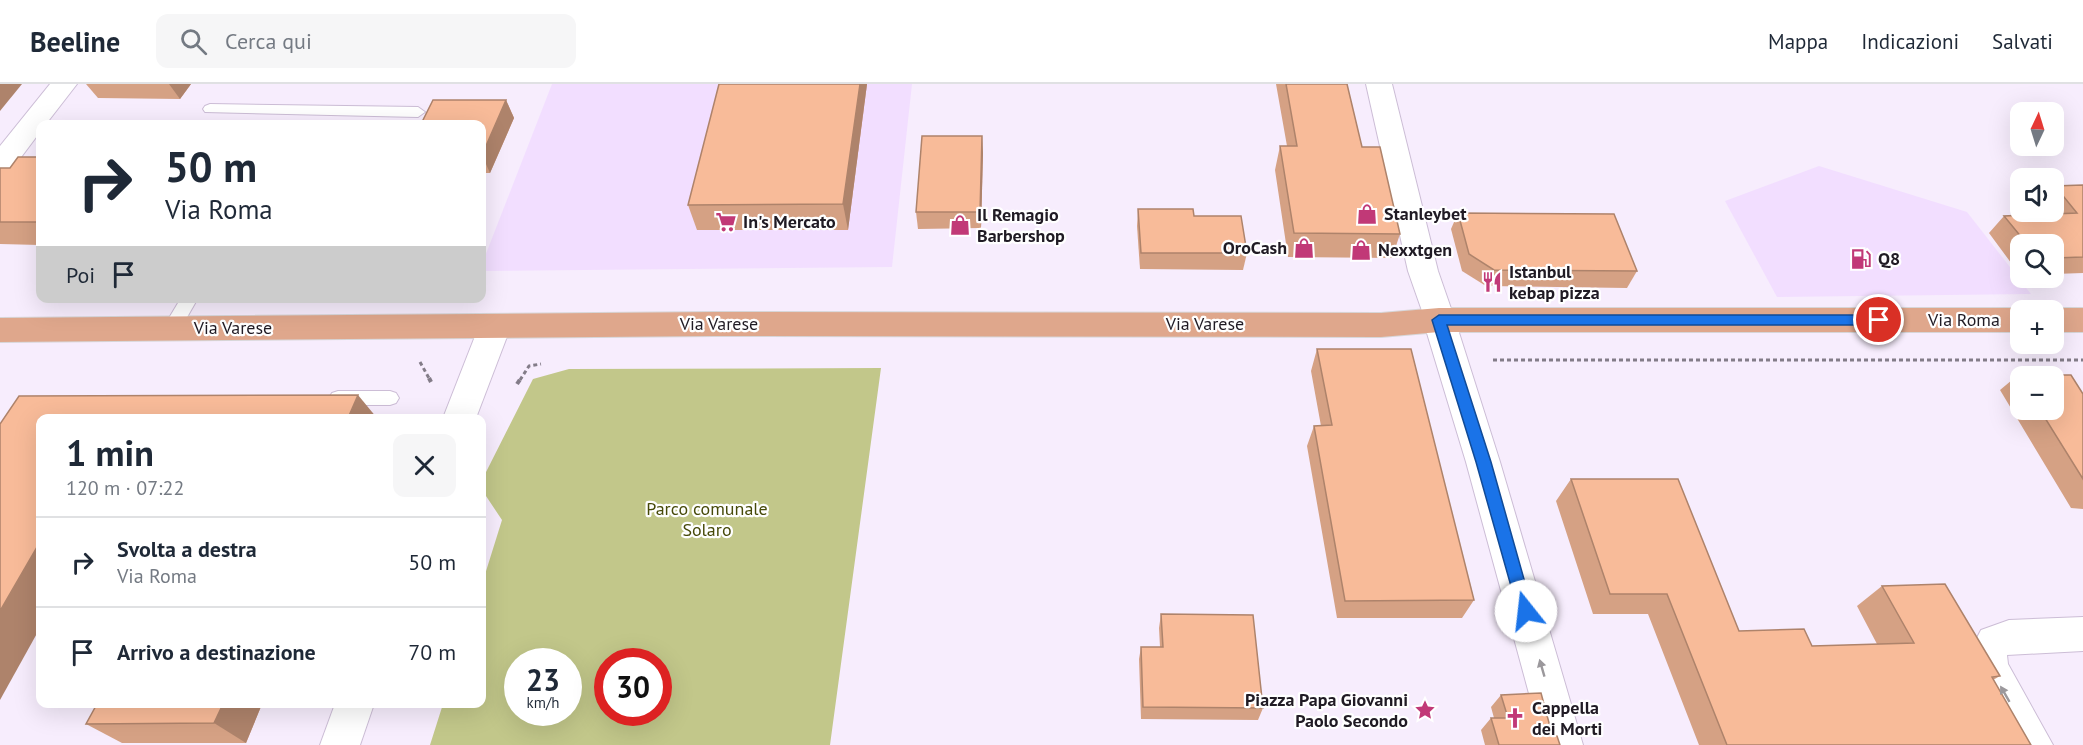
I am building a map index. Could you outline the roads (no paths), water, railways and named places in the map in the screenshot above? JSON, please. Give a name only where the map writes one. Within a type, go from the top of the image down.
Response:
[{"type":"main road","name":"Via Roma","points":[[1439,320],[2010,320]]},
{"type":"main road","name":"Via Varese","points":[[0,330],[495,326],[1381,325],[1439,320]]},
{"type":"main road","points":[[2064,320],[2083,320]]},
{"type":"street","points":[[0,165],[64,84]]},
{"type":"street","points":[[1379,84],[1423,271],[1484,462],[1563,745]]},
{"type":"street","points":[[461,414],[495,326]]},
{"type":"street","points":[[2033,745],[1990,669],[1987,656],[1994,642],[2009,637],[2083,634]]},
{"type":"street","points":[[340,745],[354,708]]},
{"type":"lane","points":[[210,109],[418,112]]},
{"type":"lane","points":[[301,120],[307,111]]},
{"type":"lane","points":[[172,328],[187,303]]},
{"type":"lane","points":[[318,398],[390,398]]},
{"type":"place","name":"Stanleybet","points":[[1367,214]]},
{"type":"place","name":"In's Mercato","points":[[726,222]]},
{"type":"place","name":"Il Remagio Barbershop","points":[[960,225]]},
{"type":"place","name":"OroCash","points":[[1304,248]]},
{"type":"place","name":"Nexxtgen","points":[[1361,250]]},
{"type":"place","name":"Q8","points":[[1861,259]]},
{"type":"place","name":"Istanbul kebap pizza","points":[[1492,282]]},
{"type":"place","name":"Piazza Papa Giovanni Paolo Secondo","points":[[1425,710]]},
{"type":"place","name":"Cappella dei Morti","points":[[1515,718]]},
{"type":"park label","name":"Parco comunale Solaro","points":[[707,519]]}]
